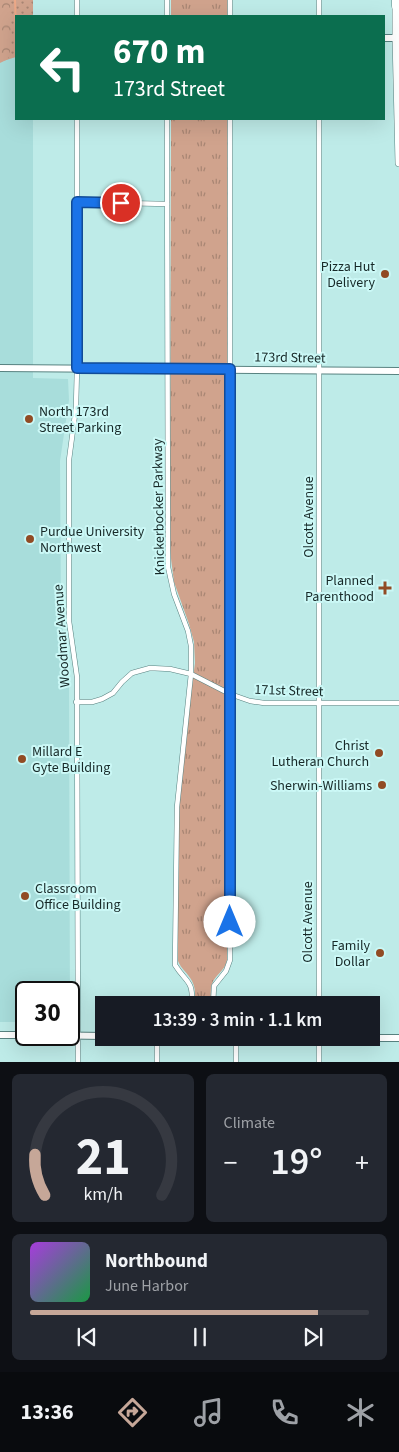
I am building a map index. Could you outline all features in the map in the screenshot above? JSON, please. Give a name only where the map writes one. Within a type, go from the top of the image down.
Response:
[{"type":"main road","points":[[396,2],[399,163]]},
{"type":"street","points":[[77,0],[77,15]]},
{"type":"street","points":[[167,0],[167,15]]},
{"type":"street","points":[[230,0],[230,15]]},
{"type":"street","points":[[319,0],[319,15]]},
{"type":"street","name":"Woodmar Avenue","points":[[77,120],[77,368],[76,407],[69,460],[69,621],[76,666],[78,981]]},
{"type":"street","name":"Knickerbocker Parkway","points":[[167,120],[168,567],[174,594],[192,646],[191,674],[177,807],[175,965],[179,972],[190,982],[193,996]]},
{"type":"street","points":[[213,996],[214,986],[226,971],[230,960],[230,120]]},
{"type":"street","name":"Olcott Avenue","points":[[319,120],[319,996]]},
{"type":"street","points":[[77,202],[167,204]]},
{"type":"street","name":"173rd Street","points":[[0,368],[399,371]]},
{"type":"street","name":"171st Street","points":[[76,702],[92,702],[102,699],[113,693],[132,673],[150,668],[170,669],[191,674],[230,694],[250,701],[264,703],[399,703]]},
{"type":"street","points":[[0,1035],[15,1035]]},
{"type":"street","points":[[80,1035],[95,1036]]},
{"type":"street","points":[[380,1038],[399,1038]]},
{"type":"street","name":"Woodmar Avenue","points":[[78,1046],[78,1062]]},
{"type":"street","points":[[157,1046],[157,1062]]},
{"type":"street","points":[[236,1046],[236,1062]]},
{"type":"street","points":[[319,1046],[319,1062]]},
{"type":"shaded area","name":"Purdue University Northwest","points":[[0,0],[33,0],[33,15],[15,15],[15,120],[33,120],[33,378],[68,379],[69,400],[60,461],[61,616],[69,678],[70,981],[15,981],[15,1022],[0,1022]]},
{"type":"green space","points":[[0,0],[33,0],[33,15],[15,15],[15,57],[0,62]]},
{"type":"green space","points":[[0,0],[10,0],[12,37],[8,59],[0,63]]},
{"type":"green space","points":[[171,0],[228,0],[228,15],[171,15]]},
{"type":"green space","points":[[171,120],[228,120],[227,960],[212,984],[211,996],[195,996],[193,984],[178,961],[178,794],[195,663],[194,642],[174,582],[170,551]]},
{"type":"waterway","points":[[15,0],[16,15]]},
{"type":"place","name":"Pizza Hut Delivery","points":[[385,274]]},
{"type":"place","name":"North 173rd Street Parking","points":[[29,419]]},
{"type":"place","name":"Purdue University Northwest","points":[[30,539]]},
{"type":"place","name":"Planned Parenthood","points":[[385,588]]},
{"type":"place","name":"Christ Lutheran Church","points":[[379,753]]},
{"type":"place","name":"Millard E Gyte Building","points":[[22,759]]},
{"type":"place","name":"Sherwin-Williams","points":[[382,785]]},
{"type":"place","name":"Classroom Office Building","points":[[25,896]]},
{"type":"place","name":"Family Dollar","points":[[380,953]]},
{"type":"route","points":[[121,203],[77,202],[77,368],[230,369],[230,922]]}]
